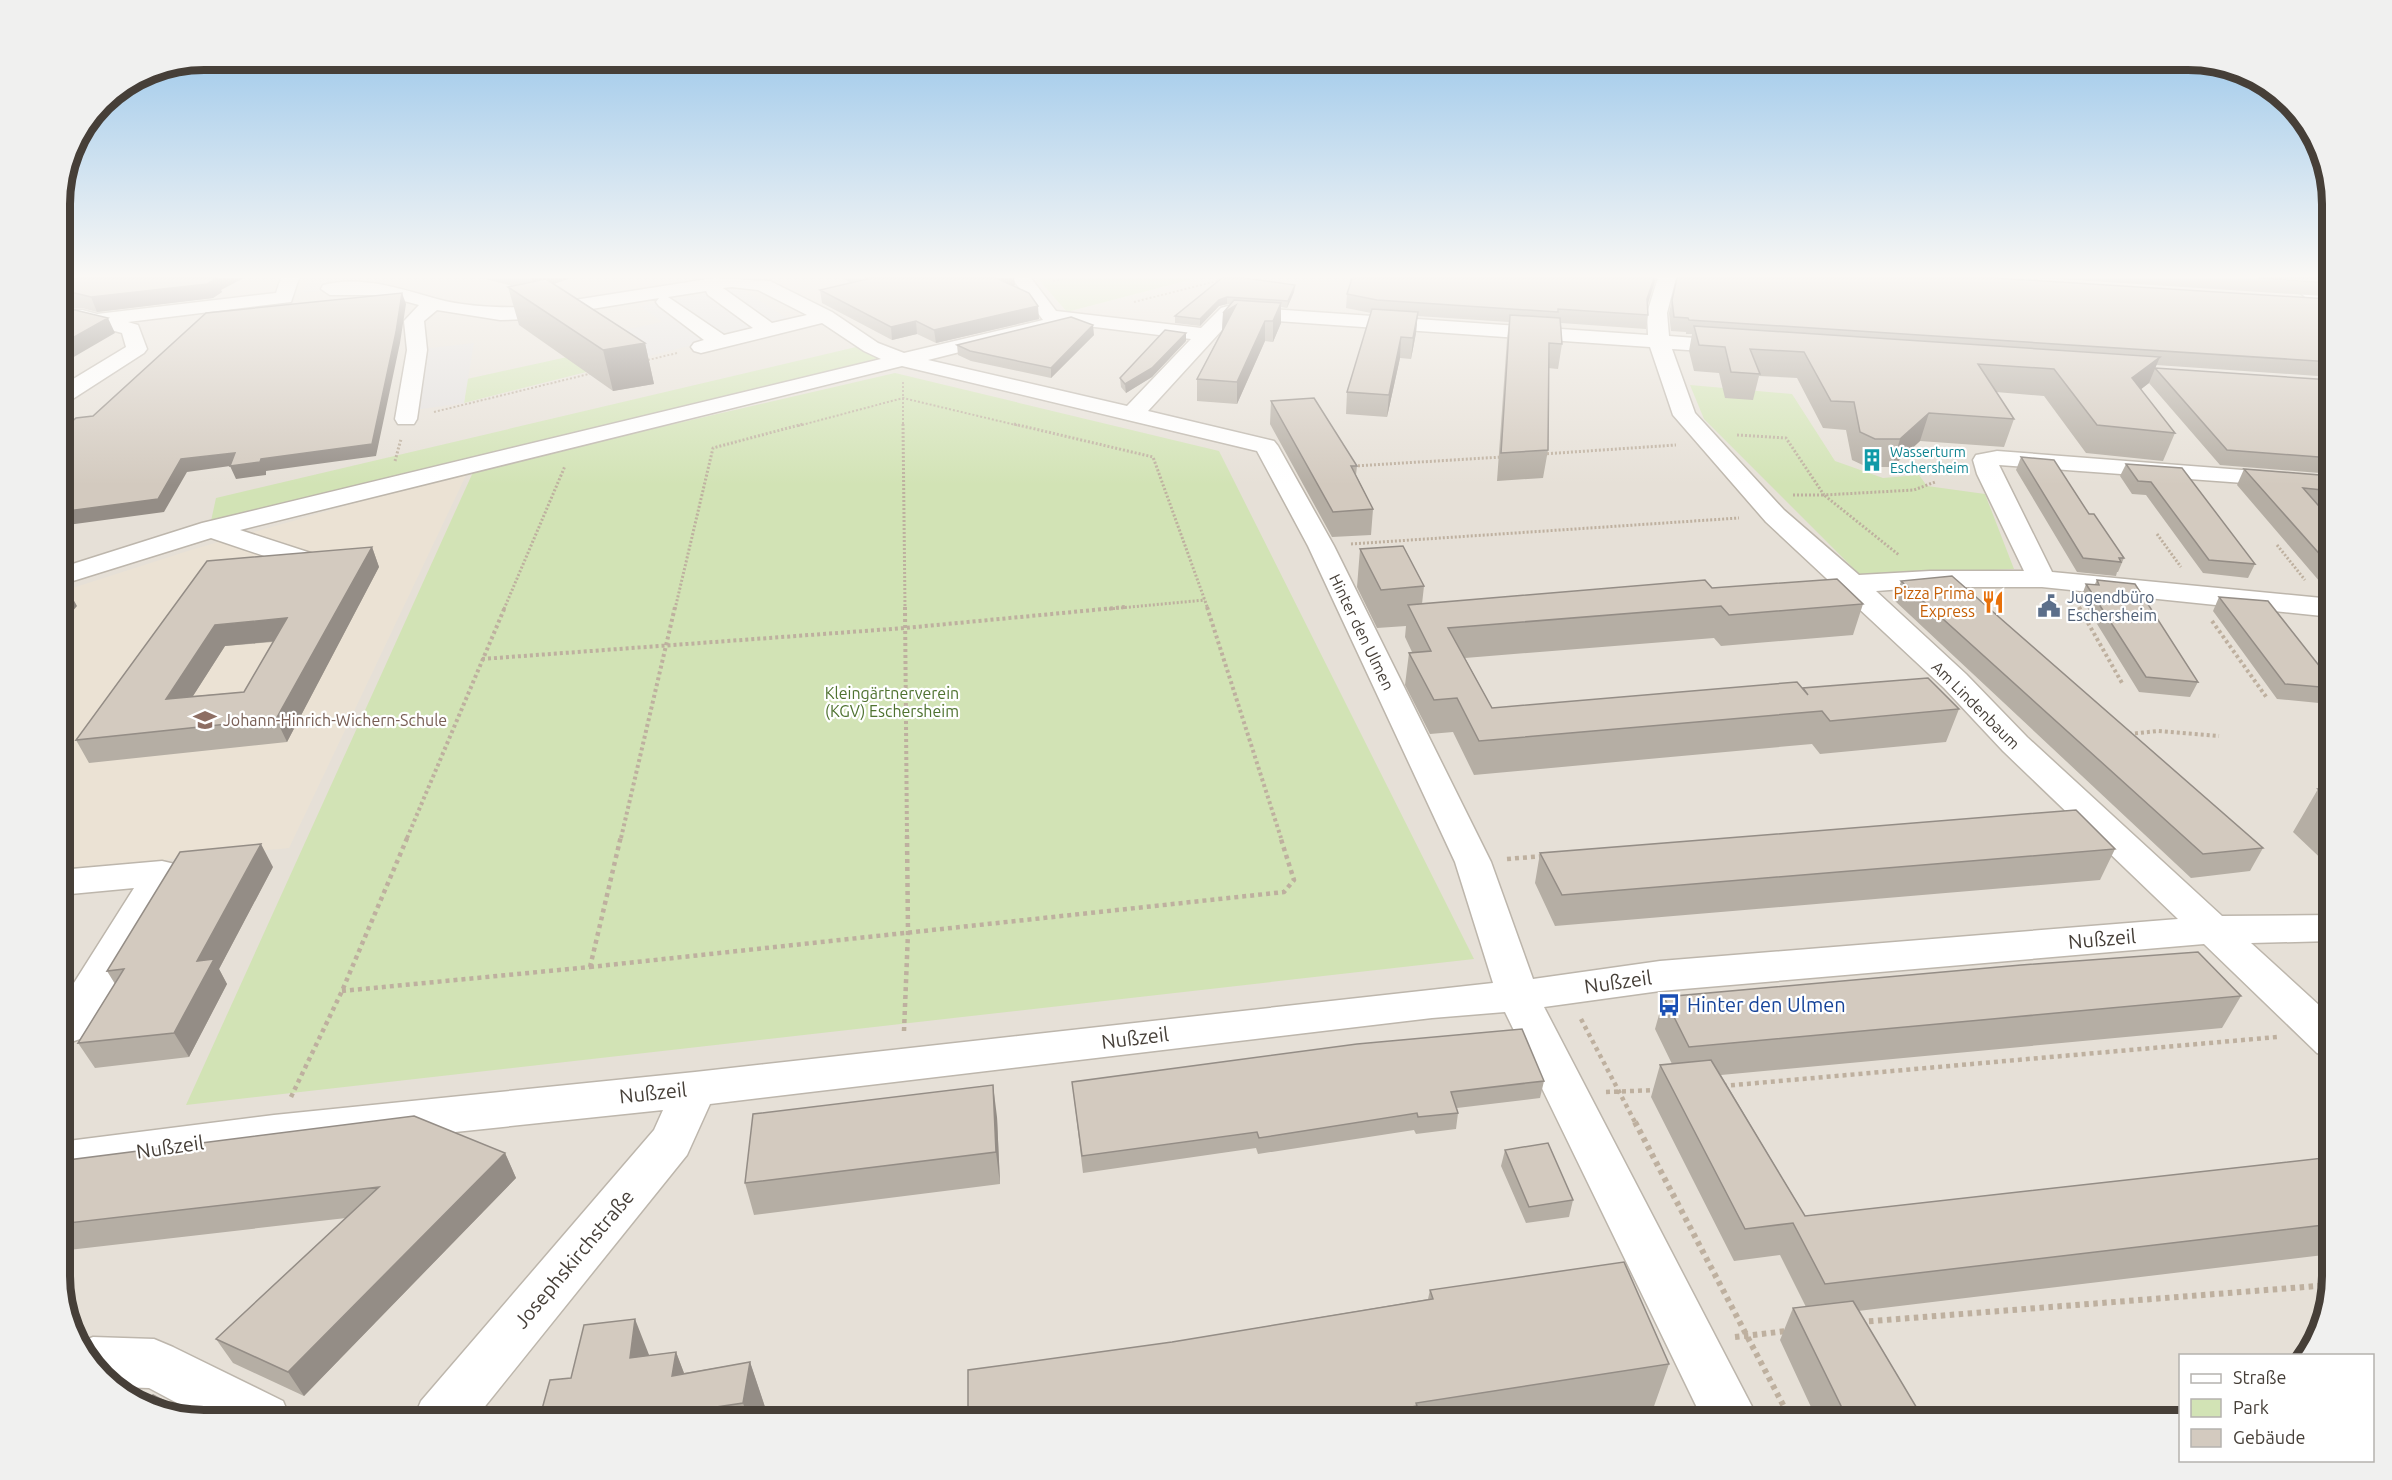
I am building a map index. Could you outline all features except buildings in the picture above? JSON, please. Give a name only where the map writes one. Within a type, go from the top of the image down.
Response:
[{"type":"street","points":[[71,390],[136,349],[135,347]]},
{"type":"street","points":[[406,419],[417,347]]},
{"type":"street","name":"Hinter den Ulmen","points":[[871,347],[902,360],[1266,446],[1321,546],[1473,861],[1518,996],[1690,1343],[1727,1410]]},
{"type":"street","points":[[71,574],[211,529],[950,347]]},
{"type":"street","points":[[1132,415],[1194,347]]},
{"type":"street","name":"Am Lindenbaum","points":[[1661,347],[1684,415],[1767,506],[1955,681],[2015,744],[2322,1032]]},
{"type":"street","points":[[1739,347],[1754,348]]},
{"type":"street","points":[[2053,581],[1989,474],[1985,460],[1997,458],[2308,481]]},
{"type":"street","points":[[211,529],[310,562]]},
{"type":"street","points":[[1851,584],[1930,579],[2053,581],[2321,607]]},
{"type":"street","points":[[71,882],[162,873],[71,1022]]},
{"type":"street","name":"Nußzeil","points":[[71,1160],[274,1133],[695,1089],[1518,996],[1660,976],[2212,930],[2322,928]]},
{"type":"street","name":"Josephskirchstraße","points":[[448,1410],[671,1142],[695,1089]]},
{"type":"street","points":[[103,1362],[154,1364],[244,1410]]},
{"type":"path","points":[[633,363],[698,347]]},
{"type":"path","points":[[389,485],[406,419],[599,372]]},
{"type":"path","points":[[903,398],[908,933],[904,1064]]},
{"type":"path","points":[[342,991],[590,967],[1284,892],[1294,880],[1205,600],[1153,457],[903,398],[713,448],[590,967]]},
{"type":"path","points":[[1533,454],[1707,438],[1786,438],[1824,495],[1930,579]]},
{"type":"path","points":[[1353,466],[1509,456]]},
{"type":"path","points":[[274,1133],[342,991],[565,465]]},
{"type":"path","points":[[1321,546],[1767,506],[1824,495],[1914,490],[1935,482]]},
{"type":"path","points":[[2277,544],[2321,598]]},
{"type":"path","points":[[2053,581],[2122,682]]},
{"type":"path","points":[[2194,596],[2267,698]]},
{"type":"path","points":[[482,659],[905,628],[1205,600]]},
{"type":"path","points":[[2122,734],[2158,731],[2219,736]]},
{"type":"path","points":[[1473,861],[1555,855]]},
{"type":"path","points":[[1565,990],[1621,1092],[1786,1410]]},
{"type":"path","points":[[1710,1087],[2322,1037]]},
{"type":"path","points":[[1566,1095],[1665,1089]]},
{"type":"path","points":[[1853,1323],[1911,1316],[2321,1286]]},
{"type":"path","points":[[1690,1343],[1794,1330]]},
{"type":"shaded area","points":[[71,347],[2321,347],[2322,1276],[2320,1293],[2311,1327],[2296,1354],[2179,1354],[2179,1410],[204,1410],[170,1405],[137,1392],[123,1382],[98,1357],[88,1343],[75,1310],[71,1284]]},
{"type":"shaded area","points":[[473,347],[464,403],[400,412],[413,350]]},
{"type":"shaded area","points":[[625,347],[685,347],[638,359]]},
{"type":"shaded area","name":"Johann-Hinrich-Wichern-Schule","points":[[468,471],[289,848],[71,869],[71,588],[194,549]]},
{"type":"green space","points":[[613,347],[624,347],[638,359],[464,403],[467,379]]},
{"type":"green space","points":[[856,347],[890,361],[211,521],[216,498]]},
{"type":"green space","name":"Kleingärtnerverein (KGV) Eschersheim","points":[[895,373],[1219,451],[1474,959],[186,1105],[474,470]]},
{"type":"green space","points":[[1690,385],[1792,394],[1835,461],[1883,478],[1919,475],[1927,486],[1985,494],[2014,569],[1861,576],[1704,419]]},
{"type":"place","name":"Wasserturm Eschersheim","points":[[1872,460]]},
{"type":"place","name":"Pizza Prima Express","points":[[1993,602]]},
{"type":"place","name":"Jugendbüro Eschersheim","points":[[2049,606]]},
{"type":"place","name":"Johann-Hinrich-Wichern-Schule","points":[[205,720]]},
{"type":"place","name":"Hinter den Ulmen","points":[[1669,1005]]}]
